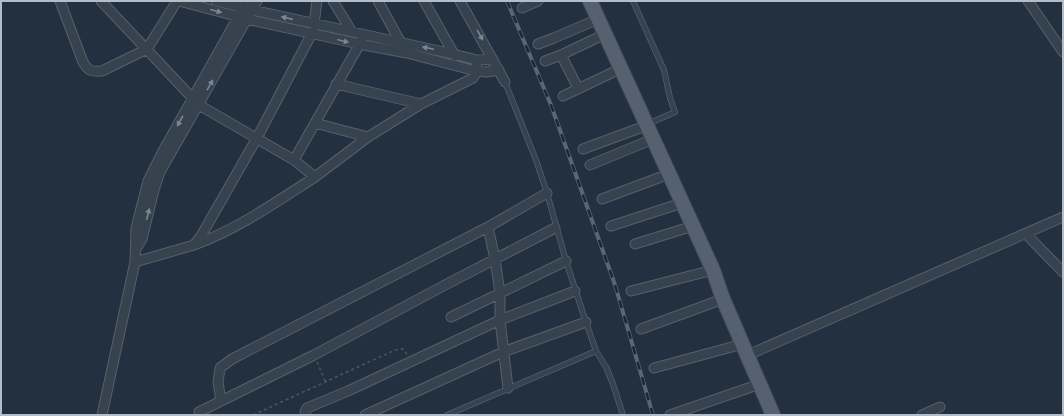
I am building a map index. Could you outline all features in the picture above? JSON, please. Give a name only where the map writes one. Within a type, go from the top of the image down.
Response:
[{"type":"main road","points":[[590,1],[604,34],[622,68],[713,270],[723,299],[773,415]]},
{"type":"street","points":[[60,1],[85,67],[94,72],[102,70],[147,49],[178,1],[252,10],[359,44],[406,53],[476,71],[486,72],[500,70]]},
{"type":"street","points":[[101,1],[196,101],[294,160],[315,177]]},
{"type":"street","points":[[216,1],[242,9],[248,19]]},
{"type":"street","points":[[102,415],[135,262],[136,228],[148,181],[156,164],[248,19],[257,1]]},
{"type":"street","points":[[194,245],[207,226],[257,138],[313,29],[317,1]]},
{"type":"street","points":[[333,1],[352,32]]},
{"type":"street","points":[[378,1],[406,53]]},
{"type":"street","points":[[424,1],[460,67]]},
{"type":"street","points":[[460,1],[506,82]]},
{"type":"street","points":[[522,8],[538,1]]},
{"type":"street","points":[[1028,1],[1061,37],[1063,52]]},
{"type":"street","points":[[196,101],[242,9]]},
{"type":"street","points":[[538,44],[598,18]]},
{"type":"street","points":[[248,19],[313,29],[352,32],[477,60],[493,59]]},
{"type":"street","points":[[545,61],[604,34]]},
{"type":"street","points":[[294,160],[364,35]]},
{"type":"street","points":[[560,55],[578,88]]},
{"type":"street","points":[[135,262],[216,237],[262,211],[315,177],[368,137],[421,104],[473,78],[476,71],[477,60]]},
{"type":"street","points":[[563,96],[622,68]]},
{"type":"street","points":[[336,84],[421,104]]},
{"type":"street","points":[[315,124],[368,137]]},
{"type":"street","points":[[583,149],[648,125]]},
{"type":"street","points":[[590,164],[653,139]]},
{"type":"street","points":[[602,199],[669,174]]},
{"type":"street","points":[[221,401],[218,373],[220,368],[225,363],[488,227],[547,193]]},
{"type":"street","points":[[611,226],[682,203]]},
{"type":"street","points":[[654,368],[746,350],[1026,234],[1063,217]]},
{"type":"street","points":[[635,244],[693,226]]},
{"type":"street","points":[[488,227],[495,259],[500,294],[500,320],[508,388]]},
{"type":"street","points":[[199,412],[314,355],[556,228]]},
{"type":"street","points":[[1026,234],[1063,272]]},
{"type":"street","points":[[451,317],[566,261]]},
{"type":"street","points":[[631,291],[713,270]]},
{"type":"street","points":[[306,415],[305,412],[308,408],[348,391],[500,320],[575,292]]},
{"type":"street","points":[[641,328],[723,299]]},
{"type":"street","points":[[364,415],[503,352],[586,322]]},
{"type":"street","points":[[670,415],[760,384]]},
{"type":"street","points":[[922,415],[940,407]]},
{"type":"lane","points":[[633,1],[664,70],[670,98],[675,112],[648,125]]},
{"type":"lane","points":[[506,82],[547,193],[575,292],[596,351],[606,367],[613,384],[623,415]]},
{"type":"lane","points":[[447,415],[596,351]]},
{"type":"path","points":[[253,415],[326,383],[395,350],[403,349],[411,361]]},
{"type":"path","points":[[314,355],[326,383]]},
{"type":"railway","points":[[507,1],[551,105],[615,285],[653,415]]}]
